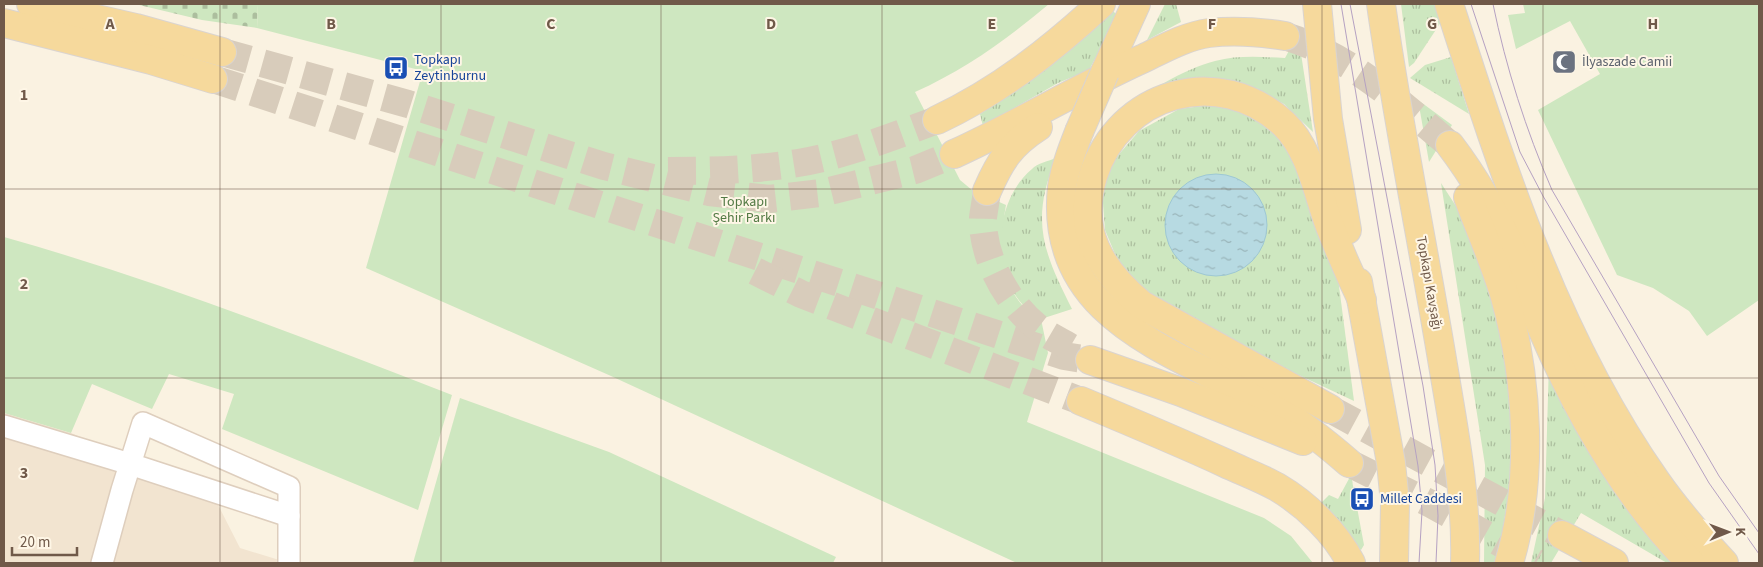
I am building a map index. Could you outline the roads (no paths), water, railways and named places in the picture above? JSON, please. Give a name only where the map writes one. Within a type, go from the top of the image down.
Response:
[{"type":"main road","points":[[31,4],[136,28],[222,52]]},
{"type":"main road","points":[[937,120],[962,108],[1041,58],[1101,4]]},
{"type":"main road","points":[[1090,360],[1242,416],[1349,463],[1319,436],[1276,408],[1160,348],[1109,314],[1084,286],[1066,244],[1062,213],[1062,186],[1079,132],[1113,70],[1136,4]]},
{"type":"main road","points":[[1317,4],[1335,168],[1362,300],[1391,463],[1395,503],[1394,563]]},
{"type":"main road","name":"Topkapı Kavşağı","points":[[1381,4],[1464,499],[1464,563]]},
{"type":"main road","points":[[1449,4],[1495,143],[1548,283],[1578,348],[1615,416],[1656,482],[1724,563]]},
{"type":"main road","points":[[4,24],[152,60],[213,79]]},
{"type":"main road","points":[[954,154],[989,138],[1113,70],[1181,41],[1207,33],[1236,31],[1285,36]]},
{"type":"main road","points":[[987,191],[998,166],[1010,149],[1043,124],[1081,105],[1113,70]]},
{"type":"main road","points":[[1330,409],[1142,305],[1124,290],[1099,256],[1090,232],[1088,208],[1091,182],[1098,158],[1120,127],[1152,103],[1191,92],[1216,91],[1235,96],[1269,113],[1285,125],[1297,142],[1309,166],[1342,258],[1362,300]]},
{"type":"main road","points":[[1509,563],[1522,489],[1525,448],[1520,371],[1504,297],[1450,145],[1472,173],[1505,234],[1542,329],[1583,414],[1637,499],[1691,563]]},
{"type":"main road","points":[[1080,401],[1183,444],[1277,487],[1299,502],[1316,518],[1336,540],[1351,563]]},
{"type":"main road","points":[[1562,535],[1614,563]]},
{"type":"street","points":[[102,563],[143,423],[289,487],[289,563]]},
{"type":"street","points":[[4,426],[130,464],[289,516]]},
{"type":"water","points":[[1216,174],[1235,178],[1252,189],[1263,206],[1267,225],[1263,244],[1252,261],[1235,272],[1216,276],[1197,272],[1180,261],[1169,244],[1165,225],[1169,206],[1180,189],[1197,178]]},
{"type":"tunnel","points":[[1285,36],[1331,55],[1352,68],[1393,97],[1450,145]]},
{"type":"tunnel","points":[[222,52],[408,104],[604,166],[709,192],[769,199],[821,193],[915,170],[954,154]]},
{"type":"tunnel","points":[[213,79],[1064,356],[1090,360]]},
{"type":"tunnel","points":[[668,171],[733,170],[816,160],[886,139],[937,120]]},
{"type":"tunnel","points":[[987,191],[983,218],[984,233],[987,248],[998,278],[1006,292],[1026,317],[1041,330],[1070,347]]},
{"type":"tunnel","points":[[755,271],[801,294],[1081,401]]},
{"type":"tunnel","points":[[1330,409],[1562,535]]},
{"type":"tunnel","points":[[1349,463],[1433,505],[1536,563]]},
{"type":"tram line","points":[[1341,4],[1418,466],[1422,511],[1419,563]]},
{"type":"tram line","points":[[1350,4],[1423,386],[1435,465],[1438,516],[1436,563]]},
{"type":"tram line","points":[[1471,4],[1520,152],[1543,196],[1709,483],[1759,554]]},
{"type":"tram line","points":[[1493,4],[1504,52],[1518,98],[1552,190],[1719,476],[1759,533]]},
{"type":"place","name":"İlyaszade Camii","points":[[1564,62]]},
{"type":"place","name":"Topkapı Zeytinburnu","points":[[396,68]]},
{"type":"place","name":"Millet Caddesi","points":[[1362,499]]},
{"type":"park label","name":"Topkapı Şehir Parkı","points":[[744,210]]}]
